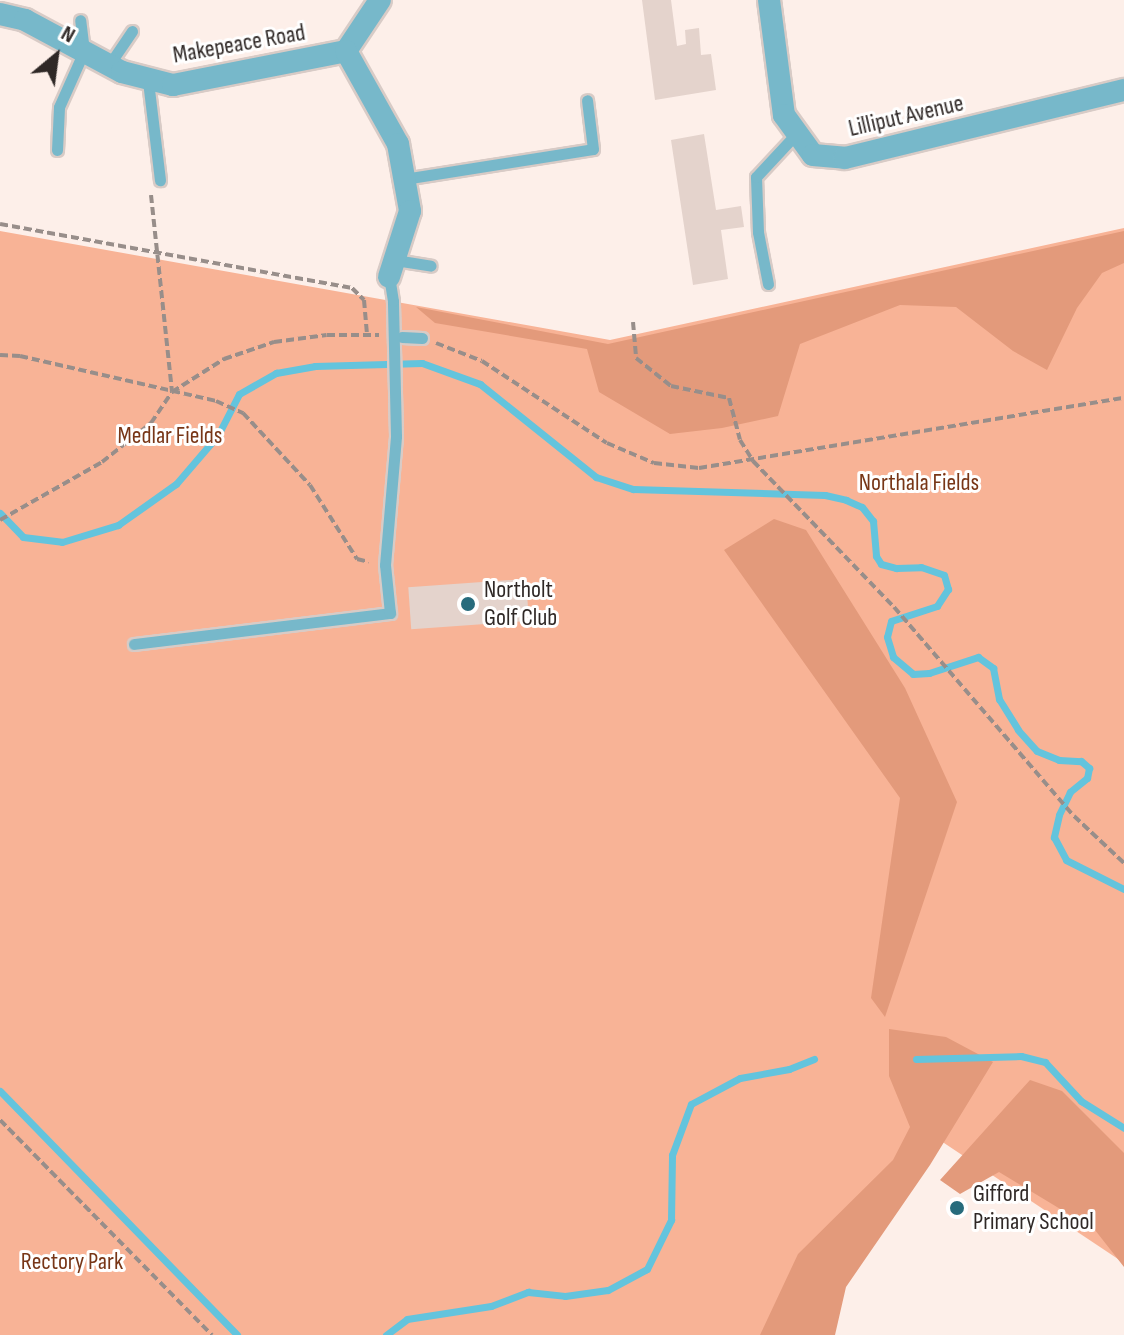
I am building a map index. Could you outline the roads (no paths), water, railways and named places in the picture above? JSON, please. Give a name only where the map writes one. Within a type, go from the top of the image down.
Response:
[{"type":"street","points":[[380,0],[346,51],[398,144],[410,211],[392,268]]},
{"type":"street","name":"Lilliput Avenue","points":[[769,0],[784,115],[813,155],[845,158],[1124,90]]},
{"type":"street","name":"Makepeace Road","points":[[0,14],[25,20],[109,65],[148,81],[173,85],[346,51]]},
{"type":"lane","points":[[57,150],[59,107],[84,51],[80,20]]},
{"type":"lane","points":[[109,65],[132,31]]},
{"type":"lane","points":[[148,81],[160,180]]},
{"type":"lane","points":[[404,179],[593,149],[587,100]]},
{"type":"lane","points":[[768,284],[758,232],[756,177],[797,133]]},
{"type":"lane","points":[[134,644],[390,613],[385,565],[396,436],[392,268],[431,266]]},
{"type":"lane","points":[[402,337],[422,338]]},
{"type":"waterway","points":[[0,513],[23,537],[62,542],[118,525],[176,484],[218,435],[239,394],[276,373],[315,366],[422,363],[480,384],[596,477],[633,489],[825,495],[846,500],[862,507],[873,521],[876,556],[881,564],[896,568],[921,567],[944,575],[948,589],[937,606],[891,621],[887,637],[893,657],[913,674],[929,673],[978,657],[993,668],[999,699],[1018,730],[1037,751],[1059,760],[1081,761],[1089,768],[1087,778],[1070,792],[1059,815],[1054,837],[1066,860],[1124,889]]},
{"type":"waterway","points":[[916,1059],[1021,1056],[1045,1062],[1081,1101],[1124,1128]]},
{"type":"waterway","points":[[386,1335],[407,1319],[491,1306],[528,1292],[565,1296],[608,1290],[647,1269],[671,1220],[672,1155],[691,1104],[740,1078],[789,1069],[814,1059]]},
{"type":"waterway","points":[[0,1091],[237,1335]]},
{"type":"place","name":"Northolt Golf Club","points":[[468,604]]},
{"type":"place","name":"Gifford Primary School","points":[[957,1208]]},
{"type":"park label","name":"Medlar Fields","points":[[170,436]]},
{"type":"park label","name":"Northala Fields","points":[[919,483]]},
{"type":"park label","name":"Rectory Park","points":[[72,1262]]}]
